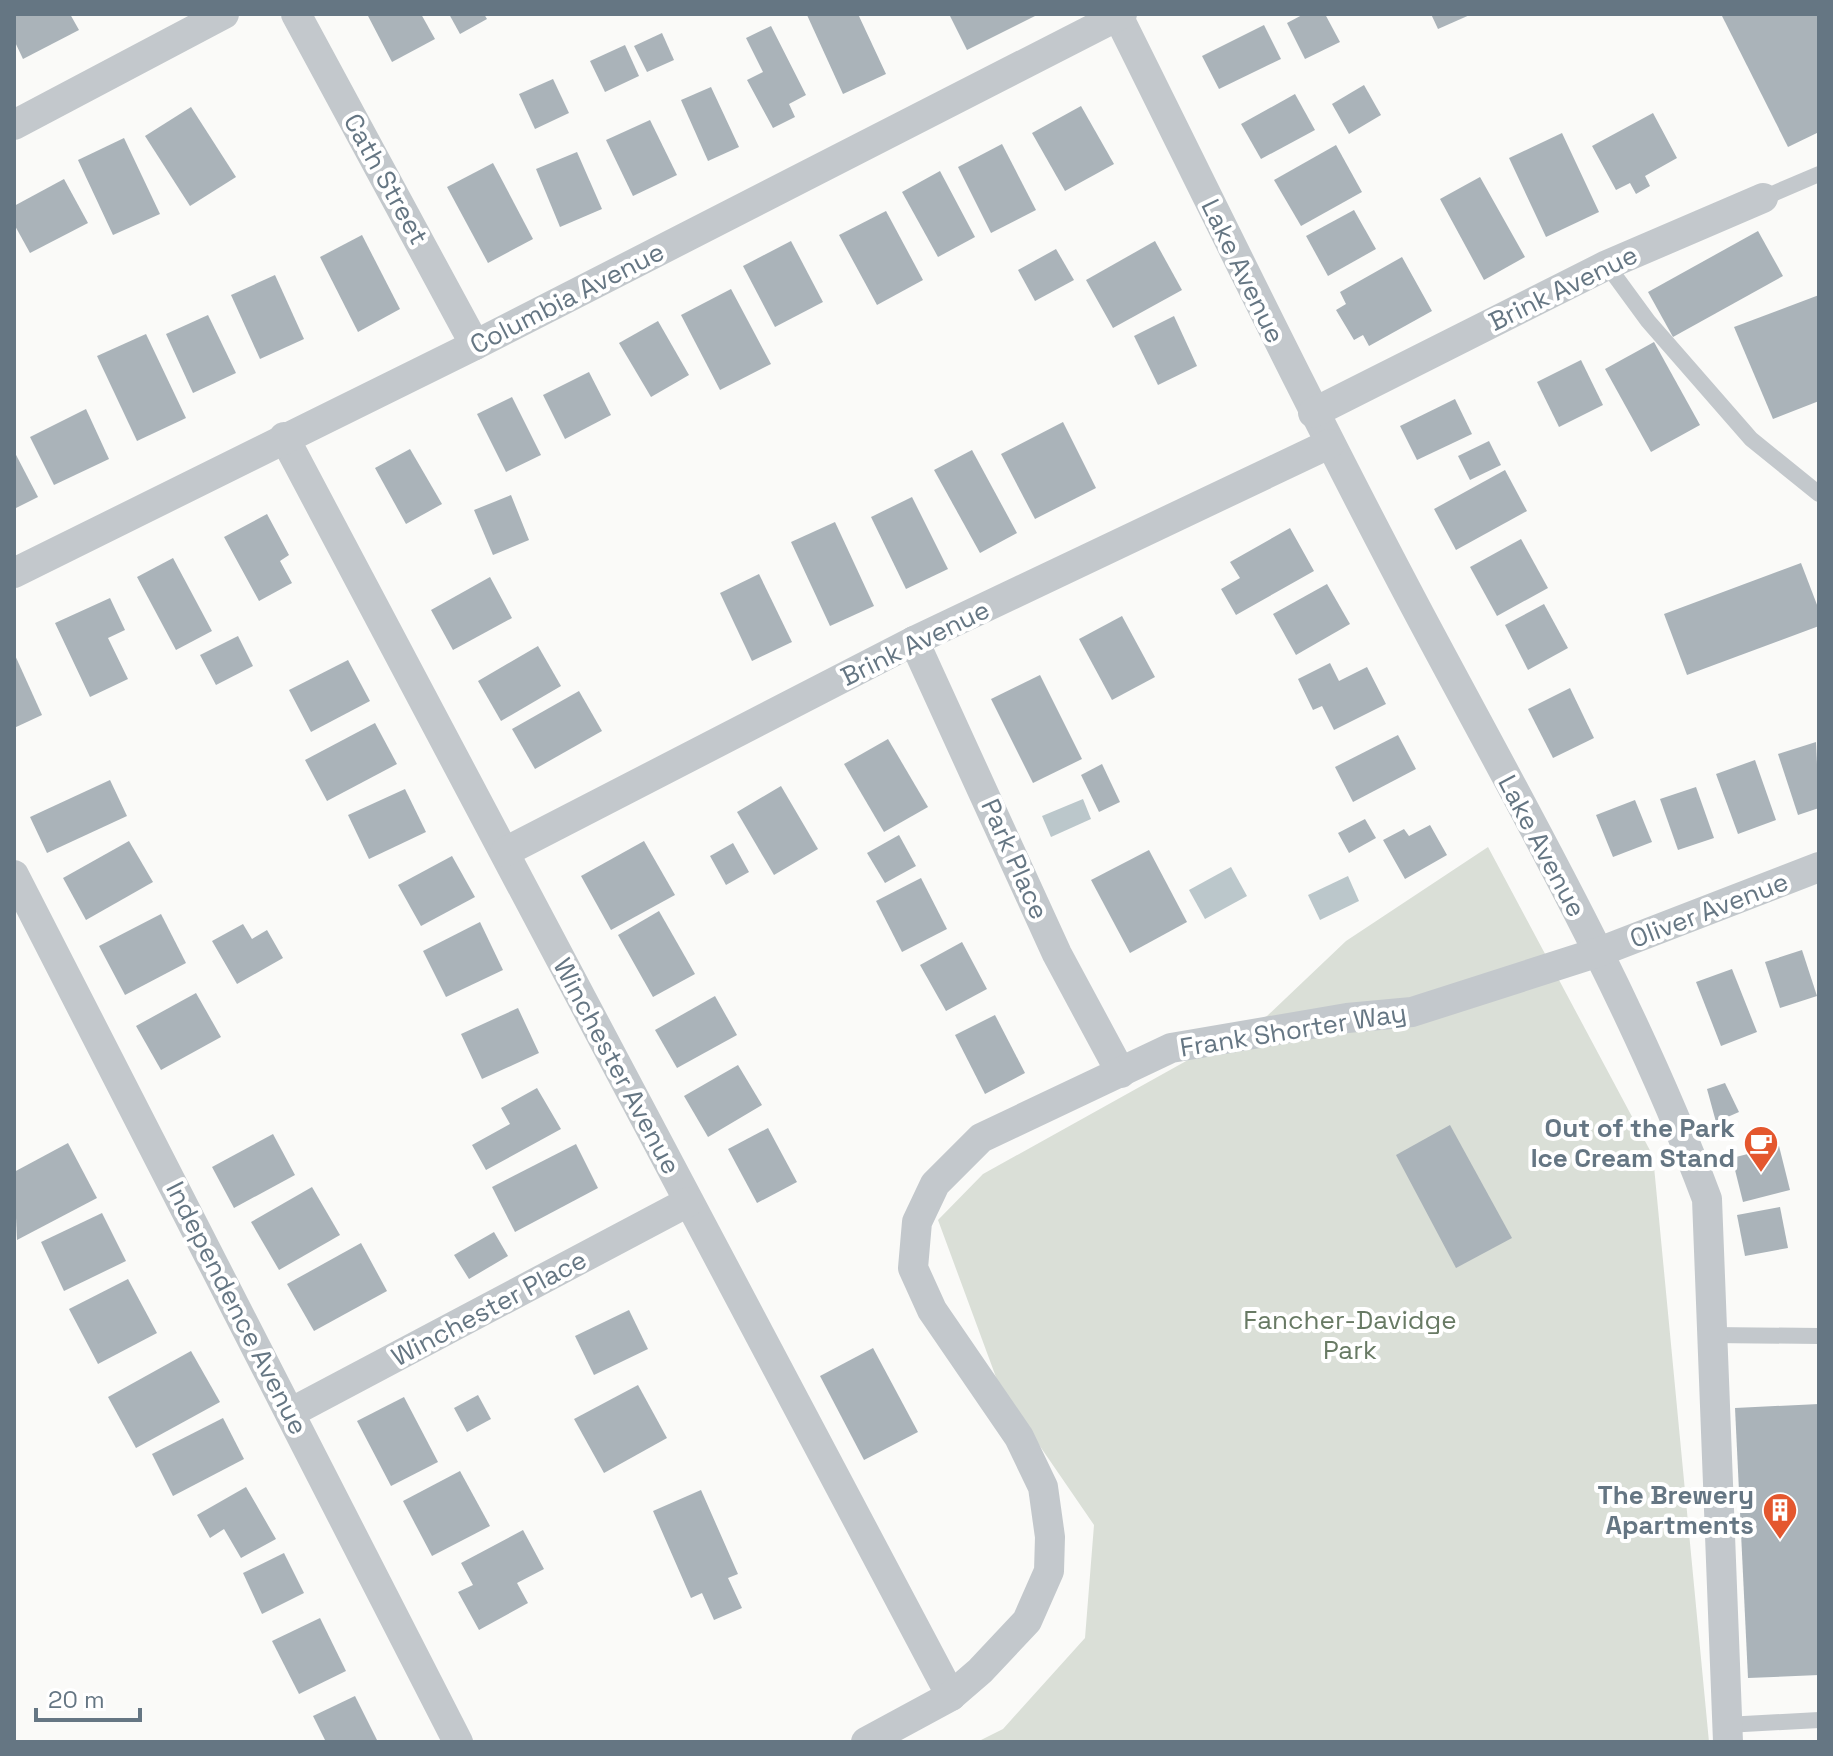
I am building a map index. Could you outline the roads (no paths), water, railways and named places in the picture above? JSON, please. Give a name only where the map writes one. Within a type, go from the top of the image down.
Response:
[{"type":"street","points":[[14,125],[224,14]]},
{"type":"street","name":"Cath Street","points":[[296,14],[475,345]]},
{"type":"street","name":"Columbia Avenue","points":[[14,573],[475,345],[1119,15]]},
{"type":"street","name":"Lake Avenue","points":[[1119,15],[1313,413],[1599,952],[1684,1139],[1707,1199],[1727,1733]]},
{"type":"street","name":"Brink Avenue","points":[[1313,413],[1607,265],[1763,198]]},
{"type":"street","name":"Winchester Avenue","points":[[284,437],[951,1696]]},
{"type":"street","name":"Brink Avenue","points":[[505,852],[914,641],[1329,444]]},
{"type":"street","name":"Park Place","points":[[914,641],[1057,954],[1121,1073]]},
{"type":"street","name":"Oliver Avenue","points":[[1599,952],[1819,867]]},
{"type":"street","name":"Independence Avenue","points":[[14,875],[458,1742]]},
{"type":"street","name":"Frank Shorter Way","points":[[866,1742],[951,1696],[1027,1621],[1049,1571],[1050,1537],[1043,1487],[1019,1437],[932,1310],[913,1268],[917,1222],[935,1184],[981,1138],[1171,1048],[1347,1018],[1412,1012],[1599,952]]},
{"type":"street","name":"Winchester Place","points":[[290,1413],[688,1202]]},
{"type":"lane","name":"Brink Avenue","points":[[1763,198],[1819,174]]},
{"type":"lane","points":[[1607,265],[1648,321],[1751,439],[1819,494]]},
{"type":"lane","points":[[1712,1335],[1819,1336]]},
{"type":"lane","points":[[1727,1733],[1819,1720]]},
{"type":"place","name":"Out of the Park Ice Cream Stand","points":[[1761,1174]]},
{"type":"place","name":"The Brewery Apartments","points":[[1780,1541]]},
{"type":"park label","name":"Fancher-Davidge Park","points":[[1350,1335]]}]
